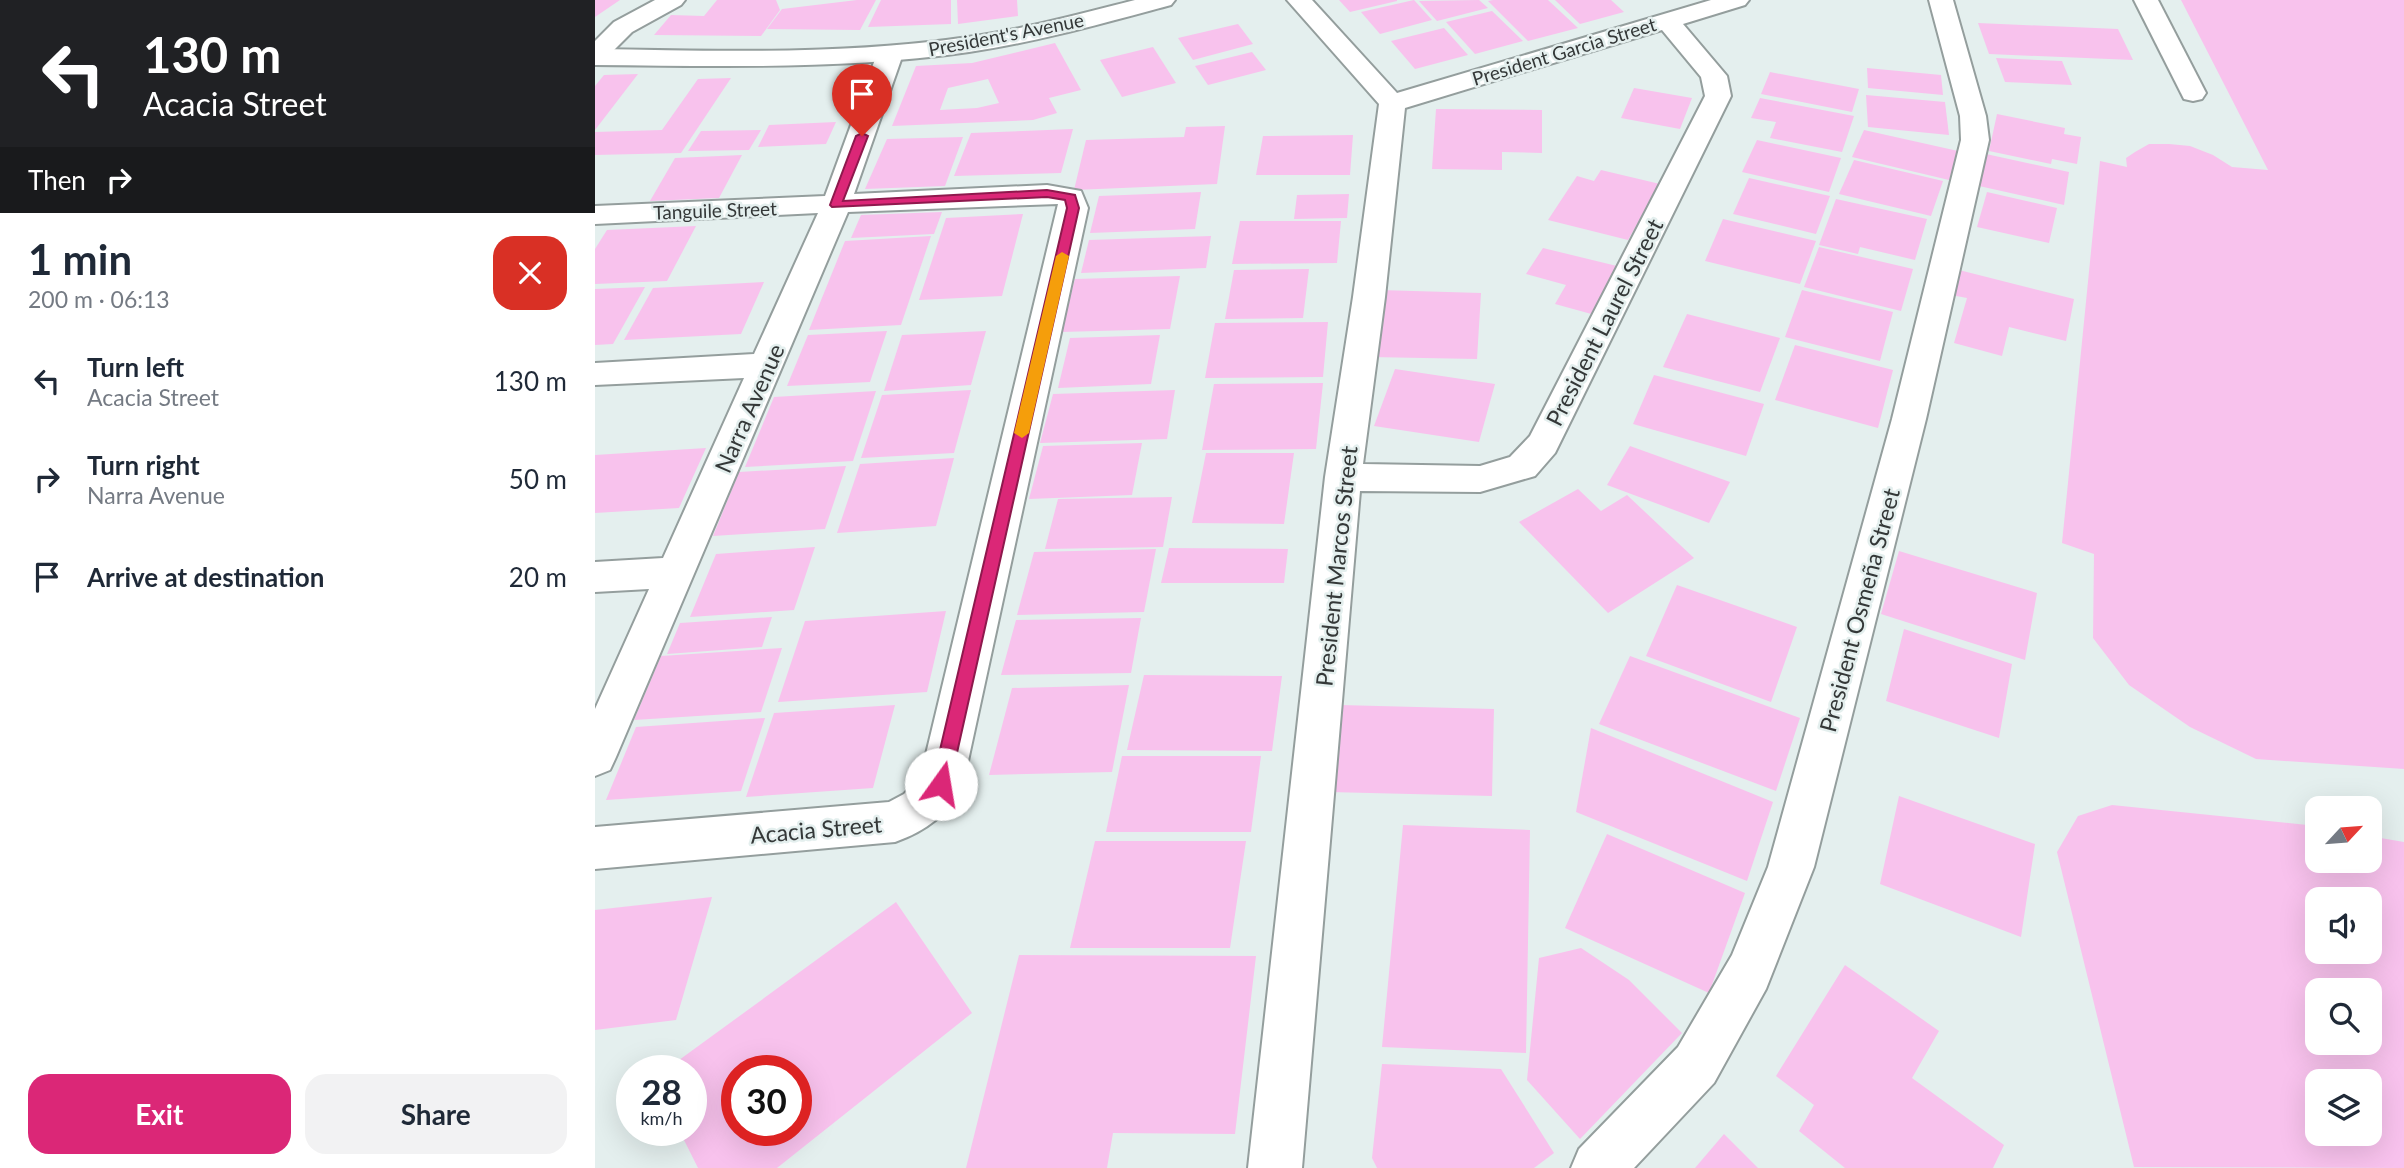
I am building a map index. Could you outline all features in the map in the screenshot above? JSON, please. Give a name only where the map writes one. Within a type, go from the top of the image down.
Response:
[{"type":"street","points":[[595,56],[623,27],[673,0]]},
{"type":"street","name":"President's Avenue","points":[[595,56],[727,58],[890,54],[968,45],[1163,0]]},
{"type":"street","points":[[1299,0],[1392,103]]},
{"type":"street","name":"President Garcia Street","points":[[1392,103],[1737,0]]},
{"type":"street","name":"President Osmeña Street","points":[[1598,1168],[1696,1065],[1749,972],[1791,867],[1906,431],[1975,140],[1973,116],[1941,0]]},
{"type":"street","points":[[2145,0],[2193,93]]},
{"type":"street","name":"President Laurel Street","points":[[1343,477],[1480,479],[1522,467],[1543,444],[1718,96],[1714,76],[1667,20]]},
{"type":"street","name":"Narra Avenue","points":[[595,757],[836,205],[890,54]]},
{"type":"street","name":"President Marcos Street","points":[[1275,1168],[1343,477],[1369,297],[1392,103]]},
{"type":"street","name":"Acacia Street","points":[[595,848],[895,822],[920,808],[941,784],[1073,208],[1071,197],[1047,194],[836,205]]},
{"type":"street","name":"Tanguile Street","points":[[595,215],[836,205]]},
{"type":"street","points":[[595,374],[768,365]]},
{"type":"street","points":[[595,577],[677,572]]},
{"type":"building","points":[[595,0],[620,0],[595,17]]},
{"type":"building","points":[[717,0],[776,0],[780,10],[761,36],[654,35],[671,15],[704,16]]},
{"type":"building","points":[[876,0],[860,30],[767,29],[782,9]]},
{"type":"building","points":[[881,0],[951,0],[951,24],[868,27]]},
{"type":"building","points":[[957,0],[1017,0],[1018,16],[958,24]]},
{"type":"building","points":[[1339,0],[1397,0],[1397,1],[1350,12]]},
{"type":"building","points":[[1414,0],[1432,20],[1380,34],[1361,12]]},
{"type":"building","points":[[1479,0],[1488,8],[1437,21],[1419,1]]},
{"type":"building","points":[[1548,0],[1578,28],[1528,41],[1488,1]]},
{"type":"building","points":[[1555,0],[1611,0],[1624,12],[1580,24]]},
{"type":"building","points":[[2181,0],[2404,0],[2404,769],[2256,759],[2190,727],[2129,685],[2093,638],[2094,554],[2062,543],[2100,161],[2127,167],[2126,158],[2149,144],[2169,144],[2190,146],[2213,155],[2232,167],[2268,170]]},
{"type":"building","points":[[1492,11],[1523,41],[1475,54],[1446,22]]},
{"type":"building","points":[[1978,23],[2118,29],[2133,60],[1989,54]]},
{"type":"building","points":[[1238,24],[1253,44],[1193,60],[1178,38]]},
{"type":"building","points":[[1444,28],[1468,55],[1415,69],[1391,41]]},
{"type":"building","points":[[1055,43],[1081,90],[1049,98],[1057,113],[1033,120],[892,126],[916,66],[972,63]],"holes":[[[988,79],[999,103],[977,108],[940,110],[948,88]]]},
{"type":"building","points":[[1153,47],[1176,83],[1122,97],[1100,60]]},
{"type":"building","points":[[1252,52],[1266,70],[1208,85],[1195,66]]},
{"type":"building","points":[[1996,58],[2062,61],[2072,85],[2005,82]]},
{"type":"building","points":[[1867,68],[1941,75],[1943,95],[1868,88]]},
{"type":"building","points":[[1770,72],[1859,89],[1852,112],[1761,94]]},
{"type":"building","points":[[638,74],[595,130],[595,86],[604,75]]},
{"type":"building","points":[[731,78],[681,153],[595,155],[595,132],[662,130],[698,79]]},
{"type":"building","points":[[1634,88],[1692,98],[1680,129],[1621,118]]},
{"type":"building","points":[[1866,95],[1945,102],[1949,135],[1868,127]]},
{"type":"building","points":[[1760,98],[1854,116],[1842,152],[1770,138],[1776,122],[1751,118]]},
{"type":"building","points":[[1436,109],[1542,110],[1542,153],[1502,152],[1502,170],[1432,169]]},
{"type":"building","points":[[1997,114],[2065,128],[2064,134],[2081,137],[2077,164],[2052,159],[2051,164],[1989,151]]},
{"type":"building","points":[[836,122],[826,144],[758,147],[769,125]]},
{"type":"building","points":[[1225,126],[1217,184],[1074,190],[1086,140],[1184,137],[1186,127]]},
{"type":"building","points":[[1073,129],[1061,173],[954,176],[971,133]]},
{"type":"building","points":[[761,130],[749,150],[688,151],[701,131]]},
{"type":"building","points":[[1864,130],[1958,151],[1949,180],[1852,157]]},
{"type":"building","points":[[1353,135],[1350,175],[1256,175],[1263,136]]},
{"type":"building","points":[[963,137],[945,186],[865,189],[887,139]]},
{"type":"building","points":[[1757,140],[1841,158],[1829,192],[1742,172]]},
{"type":"building","points":[[1986,154],[2069,172],[2064,205],[1979,186]]},
{"type":"building","points":[[742,155],[719,198],[650,201],[675,158]]},
{"type":"building","points":[[1854,160],[1943,181],[1931,216],[1839,194]]},
{"type":"building","points":[[1601,170],[1660,184],[1628,240],[1548,220],[1577,176],[1594,181]]},
{"type":"building","points":[[1749,178],[1830,196],[1816,234],[1733,214]]},
{"type":"building","points":[[1201,192],[1195,229],[1090,233],[1099,196]]},
{"type":"building","points":[[1987,192],[2057,208],[2049,243],[1977,227]]},
{"type":"building","points":[[1349,194],[1347,218],[1294,219],[1297,195]]},
{"type":"building","points":[[1836,199],[1927,219],[1915,260],[1860,247],[1858,254],[1819,245]]},
{"type":"building","points":[[942,212],[934,234],[851,238],[861,215]]},
{"type":"building","points":[[1023,214],[1002,296],[919,300],[946,218]]},
{"type":"building","points":[[1723,219],[1816,241],[1800,284],[1705,261]]},
{"type":"building","points":[[1240,221],[1341,221],[1337,263],[1232,264]]},
{"type":"building","points":[[696,226],[667,281],[595,284],[595,249],[607,230]]},
{"type":"building","points":[[931,236],[901,325],[809,330],[845,241]]},
{"type":"building","points":[[1211,236],[1206,268],[1081,273],[1089,240]]},
{"type":"building","points":[[1819,247],[1913,269],[1901,311],[1804,287]]},
{"type":"building","points":[[1543,248],[1621,267],[1595,315],[1555,304],[1566,285],[1526,274]]},
{"type":"building","points":[[1309,269],[1303,318],[1225,319],[1234,270]]},
{"type":"building","points":[[1959,270],[2074,299],[2066,341],[2009,327],[2002,356],[1954,343],[1967,298],[1951,295]]},
{"type":"building","points":[[1180,276],[1170,329],[1061,332],[1075,279]]},
{"type":"building","points":[[764,282],[741,334],[624,340],[653,288]]},
{"type":"building","points":[[645,287],[613,344],[595,345],[595,289]]},
{"type":"building","points":[[1380,290],[1481,293],[1477,359],[1370,357]]},
{"type":"building","points":[[1802,290],[1893,312],[1880,361],[1785,337]]},
{"type":"building","points":[[1687,314],[1780,338],[1760,392],[1663,367]]},
{"type":"building","points":[[1328,322],[1323,377],[1205,378],[1215,323]]},
{"type":"building","points":[[887,331],[870,382],[787,386],[808,335]]},
{"type":"building","points":[[986,331],[971,385],[884,391],[902,335]]},
{"type":"building","points":[[1160,335],[1151,384],[1058,388],[1070,338]]},
{"type":"building","points":[[1795,345],[1893,370],[1878,428],[1775,400]]},
{"type":"building","points":[[1395,369],[1495,384],[1479,442],[1374,426]]},
{"type":"building","points":[[1654,375],[1764,404],[1746,456],[1633,424]]},
{"type":"building","points":[[1323,383],[1316,449],[1202,450],[1214,384]]},
{"type":"building","points":[[971,390],[954,453],[861,458],[882,395]]},
{"type":"building","points":[[1175,390],[1167,439],[1040,443],[1053,394]]},
{"type":"building","points":[[876,391],[853,461],[745,467],[774,397]]},
{"type":"building","points":[[1142,443],[1132,495],[1029,499],[1043,446]]},
{"type":"building","points":[[1630,446],[1730,482],[1709,523],[1607,485]]},
{"type":"building","points":[[706,448],[679,508],[595,513],[595,455]]},
{"type":"building","points":[[1206,453],[1294,453],[1284,524],[1192,523]]},
{"type":"building","points":[[954,458],[936,526],[837,533],[860,464]]},
{"type":"building","points":[[846,466],[825,529],[713,536],[739,472]]},
{"type":"building","points":[[1578,489],[1601,511],[1627,495],[1694,558],[1608,613],[1519,522]]},
{"type":"building","points":[[1172,497],[1163,547],[1045,549],[1058,499]]},
{"type":"building","points":[[815,547],[794,610],[690,617],[716,554]]},
{"type":"building","points":[[1169,548],[1288,549],[1284,583],[1161,583]]},
{"type":"building","points":[[1156,549],[1144,612],[1017,615],[1034,552]]},
{"type":"building","points":[[1899,551],[2037,593],[2025,660],[1881,614]]},
{"type":"building","points":[[1677,585],[1797,627],[1771,702],[1646,656]]},
{"type":"building","points":[[946,611],[927,692],[778,702],[805,621]]},
{"type":"building","points":[[772,617],[762,647],[667,654],[680,623]]},
{"type":"building","points":[[1141,618],[1131,673],[1001,675],[1016,620]]},
{"type":"building","points":[[1904,629],[2012,664],[1999,738],[1886,701]]},
{"type":"building","points":[[782,648],[761,712],[634,720],[661,656]]},
{"type":"building","points":[[1630,656],[1800,718],[1776,791],[1599,724]]},
{"type":"building","points":[[1144,675],[1282,676],[1272,751],[1127,750]]},
{"type":"building","points":[[1129,685],[1112,772],[989,775],[1012,688]]},
{"type":"building","points":[[895,705],[873,788],[746,797],[774,713]]},
{"type":"building","points":[[1340,705],[1494,709],[1492,796],[1329,792]]},
{"type":"building","points":[[765,718],[741,791],[606,800],[636,727]]},
{"type":"building","points":[[1591,728],[1773,802],[1747,881],[1576,812]]},
{"type":"building","points":[[1122,756],[1261,756],[1251,832],[1106,832]]},
{"type":"building","points":[[1899,796],[2035,844],[2021,937],[1880,884]]},
{"type":"building","points":[[2112,805],[2305,825],[2305,873],[2382,873],[2382,838],[2404,842],[2404,1168],[2134,1167],[2057,852],[2078,816]]},
{"type":"building","points":[[1403,825],[1530,830],[1526,1053],[1382,1047]]},
{"type":"building","points":[[1607,834],[1745,893],[1709,993],[1565,928]]},
{"type":"building","points":[[1095,841],[1246,841],[1230,948],[1070,948]]},
{"type":"building","points":[[712,897],[676,1020],[595,1030],[595,910]]},
{"type":"building","points":[[896,902],[972,1013],[812,1140],[812,1055],[721,1055],[721,1146],[805,1146],[777,1168],[698,1168],[687,1146],[707,1146],[707,1055],[686,1055]]},
{"type":"building","points":[[1581,948],[1629,980],[1682,1033],[1580,1139],[1527,1080],[1539,958]]},
{"type":"building","points":[[1019,955],[1256,956],[1235,1134],[1113,1133],[1107,1168],[966,1168]]},
{"type":"building","points":[[1845,965],[1939,1031],[1912,1078],[2004,1145],[1993,1168],[1845,1168],[1799,1131],[1814,1105],[1776,1076]]},
{"type":"building","points":[[1382,1064],[1501,1069],[1554,1153],[1534,1168],[1377,1168],[1372,1158]]},
{"type":"building","points":[[1724,1134],[1758,1168],[1695,1168]]},
{"type":"slow traffic","points":[[1022,433],[1062,256]]},
{"type":"route","points":[[862,136],[836,205],[1047,194],[1071,197],[1073,208],[941,784]]}]
